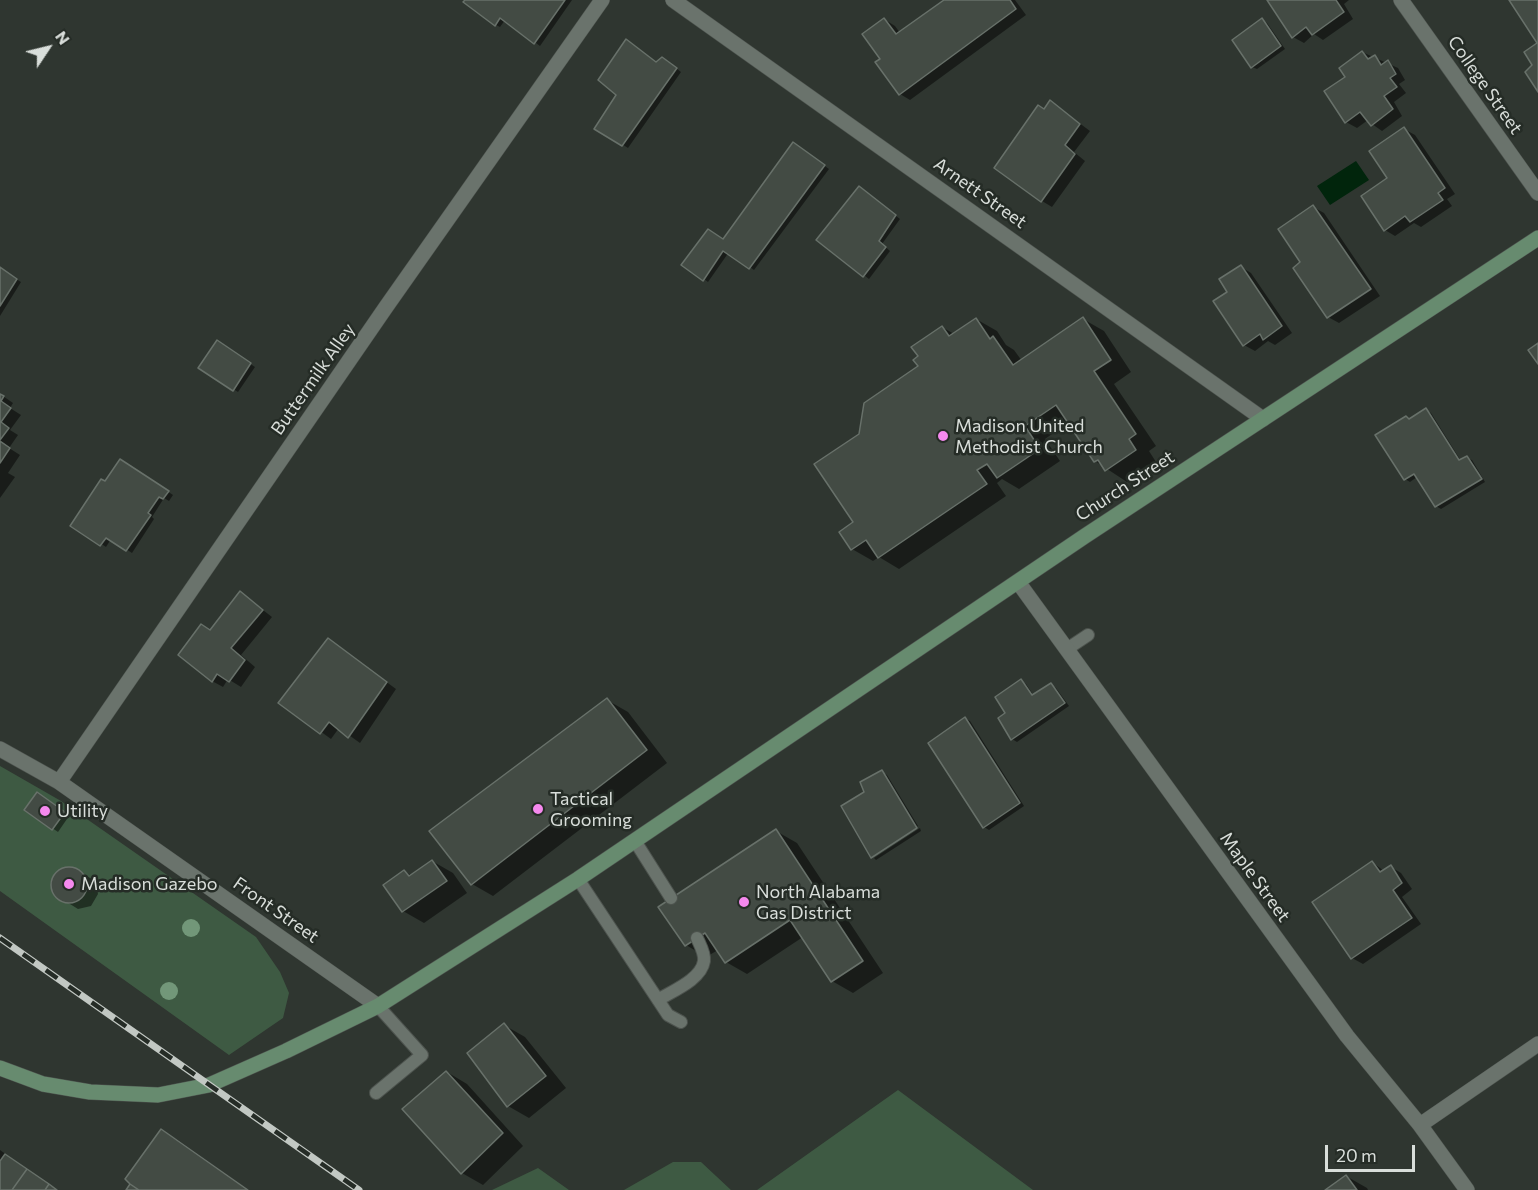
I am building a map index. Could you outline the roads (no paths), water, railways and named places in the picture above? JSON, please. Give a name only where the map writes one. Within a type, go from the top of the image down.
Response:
[{"type":"street","name":"Buttermilk Alley","points":[[59,782],[393,297],[602,0]]},
{"type":"street","name":"Arnett Street","points":[[673,0],[1263,418]]},
{"type":"street","name":"College Street","points":[[1401,0],[1538,193]]},
{"type":"street","name":"Church Street","points":[[0,1068],[43,1084],[90,1092],[158,1095],[209,1085],[286,1051],[378,1006],[578,879],[1263,418],[1368,352],[1538,238]]},
{"type":"street","name":"Maple Street","points":[[1018,582],[1347,1036],[1420,1125],[1467,1190]]},
{"type":"street","name":"Front Street","points":[[0,749],[59,782],[378,1006]]},
{"type":"street","points":[[1420,1125],[1538,1044]]},
{"type":"lane","points":[[1067,649],[1088,635]]},
{"type":"lane","points":[[634,841],[671,898]]},
{"type":"lane","points":[[578,879],[668,1016],[681,1022]]},
{"type":"lane","points":[[658,1000],[699,973],[704,962],[703,952],[697,938]]},
{"type":"lane","points":[[376,1093],[422,1054],[378,1006]]},
{"type":"railway","points":[[0,938],[359,1190]]},
{"type":"place","name":"Madison United Methodist Church","points":[[943,436]]},
{"type":"place","name":"Tactical Grooming","points":[[538,809]]},
{"type":"place","name":"Utility","points":[[45,811]]},
{"type":"place","name":"Madison Gazebo","points":[[69,884]]},
{"type":"place","name":"North Alabama Gas District","points":[[744,902]]}]
